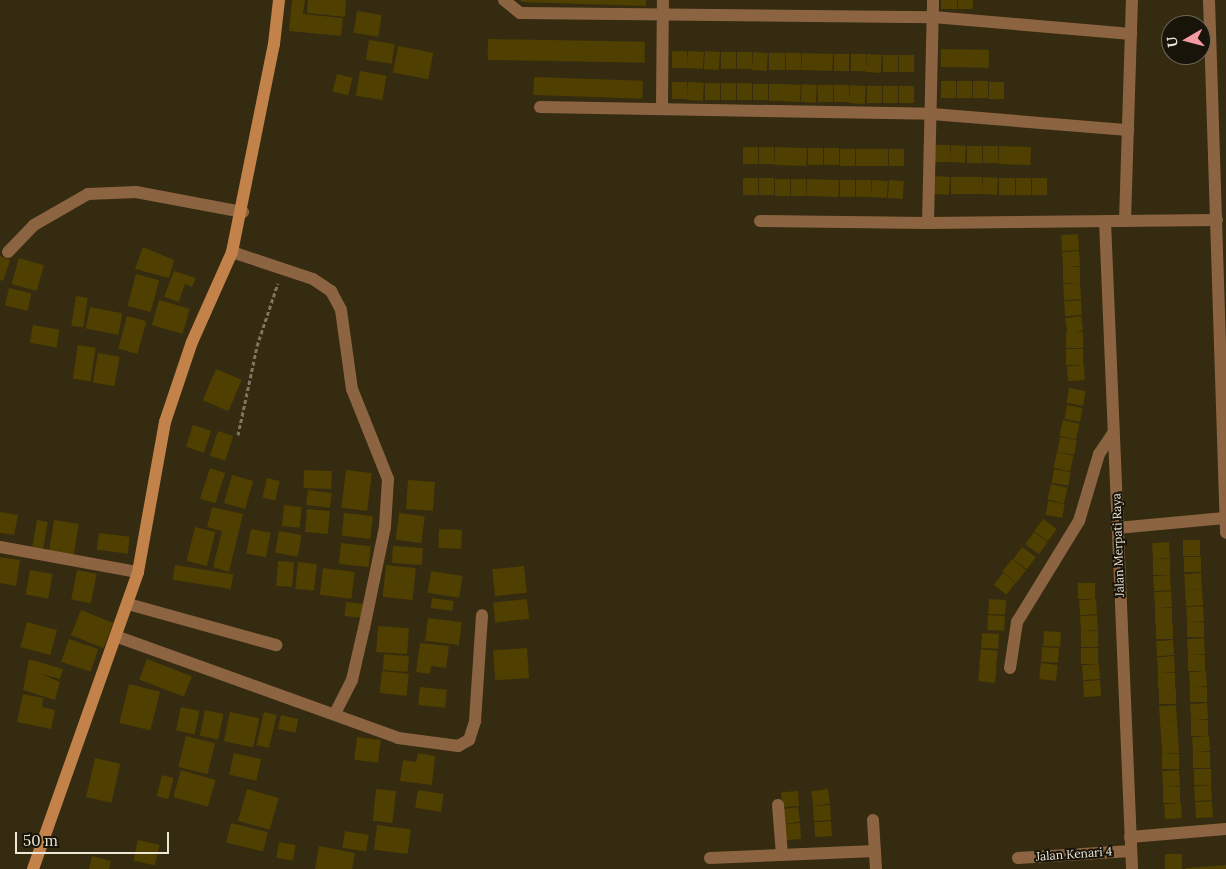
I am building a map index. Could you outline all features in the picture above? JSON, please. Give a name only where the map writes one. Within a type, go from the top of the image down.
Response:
[{"type":"street","points":[[33,869],[57,810],[74,743],[118,637],[138,572],[164,422],[192,342],[232,252],[243,212],[279,0]]},
{"type":"street","points":[[504,0],[520,13],[662,6],[933,17],[1131,34]]},
{"type":"street","points":[[928,223],[932,114],[933,0]]},
{"type":"street","points":[[1125,221],[1132,0]]},
{"type":"street","points":[[1209,0],[1217,220],[1222,284],[1226,533]]},
{"type":"street","points":[[662,6],[662,107]]},
{"type":"street","points":[[540,108],[662,107],[932,114],[1128,130]]},
{"type":"street","points":[[8,252],[34,226],[88,194],[136,192],[243,212]]},
{"type":"street","points":[[760,221],[928,223],[1217,220]]},
{"type":"street","name":"Jalan Merpati Raya","points":[[1106,221],[1113,433],[1132,869]]},
{"type":"street","points":[[232,252],[282,268],[327,286],[339,302],[352,389],[388,479],[385,527],[364,628],[352,680],[336,712]]},
{"type":"street","points":[[1010,668],[1017,622],[1079,521],[1094,465],[1113,433]]},
{"type":"street","points":[[1117,528],[1225,518]]},
{"type":"street","points":[[0,547],[138,572]]},
{"type":"street","points":[[128,604],[276,645]]},
{"type":"street","points":[[118,637],[232,682],[336,712],[414,743],[464,743],[475,721],[480,682],[482,615]]},
{"type":"street","points":[[778,806],[782,855]]},
{"type":"street","points":[[873,820],[876,869]]},
{"type":"street","points":[[1130,836],[1226,829]]},
{"type":"street","points":[[710,858],[875,850]]},
{"type":"street","name":"Jalan Kenari 4","points":[[1018,858],[1131,851]]},
{"type":"path","points":[[238,435],[257,346],[282,268]]},
{"type":"building","points":[[292,0],[305,0],[303,14],[343,18],[341,36],[289,31]]},
{"type":"building","points":[[308,0],[346,0],[345,17],[307,13]]},
{"type":"building","points":[[521,0],[646,0],[646,6],[521,2]]},
{"type":"building","points":[[941,0],[957,0],[957,9],[941,9]]},
{"type":"building","points":[[958,0],[973,0],[973,9],[958,9]]},
{"type":"building","points":[[357,11],[382,15],[378,37],[354,33]]},
{"type":"building","points":[[488,39],[645,42],[645,63],[488,60]]},
{"type":"building","points":[[369,40],[395,44],[392,64],[366,60]]},
{"type":"building","points":[[398,46],[433,53],[428,79],[393,73]]},
{"type":"building","points":[[941,49],[989,50],[989,68],[941,67]]},
{"type":"building","points":[[672,51],[687,51],[687,68],[672,68]]},
{"type":"building","points":[[688,51],[704,52],[703,69],[687,68]]},
{"type":"building","points":[[705,51],[720,52],[719,70],[704,69]]},
{"type":"building","points":[[721,52],[736,52],[736,69],[721,69]]},
{"type":"building","points":[[737,52],[752,52],[752,69],[737,69]]},
{"type":"building","points":[[753,52],[768,53],[767,71],[752,70]]},
{"type":"building","points":[[769,53],[785,53],[785,70],[769,70]]},
{"type":"building","points":[[786,53],[801,53],[801,70],[786,70]]},
{"type":"building","points":[[802,53],[833,54],[832,71],[801,70]]},
{"type":"building","points":[[834,54],[849,54],[849,71],[834,71]]},
{"type":"building","points":[[851,54],[866,54],[866,71],[851,71]]},
{"type":"building","points":[[867,54],[882,55],[881,73],[866,72]]},
{"type":"building","points":[[883,55],[898,55],[898,72],[883,72]]},
{"type":"building","points":[[899,55],[914,55],[914,72],[899,72]]},
{"type":"building","points":[[360,71],[387,76],[382,100],[356,96]]},
{"type":"building","points":[[337,74],[353,78],[348,95],[333,91]]},
{"type":"building","points":[[534,77],[643,81],[642,99],[533,95]]},
{"type":"building","points":[[941,81],[956,81],[956,98],[941,98]]},
{"type":"building","points":[[957,81],[972,81],[972,98],[957,98]]},
{"type":"building","points":[[973,81],[988,81],[988,98],[973,98]]},
{"type":"building","points":[[672,82],[687,82],[687,99],[672,99]]},
{"type":"building","points":[[688,82],[704,83],[703,101],[687,100]]},
{"type":"building","points":[[989,82],[1004,82],[1004,99],[989,99]]},
{"type":"building","points":[[705,83],[720,83],[720,100],[705,100]]},
{"type":"building","points":[[721,83],[736,83],[736,100],[721,100]]},
{"type":"building","points":[[737,83],[752,83],[752,100],[737,100]]},
{"type":"building","points":[[753,84],[768,84],[768,100],[753,100]]},
{"type":"building","points":[[769,84],[785,84],[785,101],[769,101]]},
{"type":"building","points":[[785,84],[801,85],[800,102],[784,101]]},
{"type":"building","points":[[802,84],[817,85],[816,103],[801,102]]},
{"type":"building","points":[[818,85],[833,85],[833,102],[818,102]]},
{"type":"building","points":[[834,85],[849,85],[849,102],[834,102]]},
{"type":"building","points":[[850,85],[866,86],[865,104],[849,103]]},
{"type":"building","points":[[867,86],[882,86],[882,103],[867,103]]},
{"type":"building","points":[[883,86],[898,86],[898,103],[883,103]]},
{"type":"building","points":[[899,86],[914,86],[914,103],[899,103]]},
{"type":"building","points":[[935,145],[950,145],[950,162],[935,162]]},
{"type":"building","points":[[951,145],[966,146],[965,163],[950,162]]},
{"type":"building","points":[[967,146],[982,146],[982,163],[967,163]]},
{"type":"building","points":[[983,146],[998,146],[998,163],[983,163]]},
{"type":"building","points":[[999,146],[1031,147],[1030,165],[998,164]]},
{"type":"building","points":[[743,147],[758,147],[758,164],[743,164]]},
{"type":"building","points":[[759,147],[774,147],[774,164],[759,164]]},
{"type":"building","points":[[775,147],[807,148],[806,166],[774,165]]},
{"type":"building","points":[[808,148],[823,148],[823,165],[808,165]]},
{"type":"building","points":[[824,148],[839,148],[839,165],[824,165]]},
{"type":"building","points":[[840,149],[855,149],[855,166],[840,166]]},
{"type":"building","points":[[856,149],[872,149],[872,166],[856,166]]},
{"type":"building","points":[[872,149],[888,149],[888,166],[872,166]]},
{"type":"building","points":[[889,149],[904,149],[904,166],[889,166]]},
{"type":"building","points":[[935,176],[950,177],[949,195],[934,194]]},
{"type":"building","points":[[951,177],[982,177],[982,194],[951,194]]},
{"type":"building","points":[[983,177],[998,178],[997,195],[982,194]]},
{"type":"building","points":[[743,178],[758,178],[758,195],[743,195]]},
{"type":"building","points":[[759,178],[774,178],[774,195],[759,195]]},
{"type":"building","points":[[999,178],[1015,178],[1015,195],[999,195]]},
{"type":"building","points":[[1016,178],[1031,178],[1031,195],[1016,195]]},
{"type":"building","points":[[1032,178],[1047,178],[1047,195],[1032,195]]},
{"type":"building","points":[[775,179],[790,179],[790,196],[775,196]]},
{"type":"building","points":[[791,179],[806,179],[806,196],[791,196]]},
{"type":"building","points":[[807,179],[839,180],[838,197],[806,196]]},
{"type":"building","points":[[840,180],[855,180],[855,197],[840,197]]},
{"type":"building","points":[[856,180],[871,180],[871,197],[856,197]]},
{"type":"building","points":[[872,180],[888,181],[887,198],[871,197]]},
{"type":"building","points":[[889,180],[904,181],[903,199],[888,198]]},
{"type":"building","points":[[1078,234],[1079,250],[1062,251],[1061,235]]},
{"type":"building","points":[[143,247],[174,260],[169,278],[135,269]]},
{"type":"building","points":[[1079,251],[1080,266],[1063,267],[1062,252]]},
{"type":"building","points":[[0,256],[10,260],[3,281],[0,280]]},
{"type":"building","points":[[19,258],[44,265],[37,291],[12,284]]},
{"type":"building","points":[[1063,267],[1080,267],[1080,283],[1063,283]]},
{"type":"building","points":[[174,271],[196,278],[192,287],[185,284],[179,302],[164,297]]},
{"type":"building","points":[[136,274],[159,280],[151,312],[127,306]]},
{"type":"building","points":[[1080,283],[1081,299],[1064,300],[1063,284]]},
{"type":"building","points":[[9,288],[31,293],[27,311],[5,306]]},
{"type":"building","points":[[76,296],[88,298],[83,328],[71,326]]},
{"type":"building","points":[[159,300],[190,309],[183,334],[152,325]]},
{"type":"building","points":[[1081,300],[1082,315],[1065,316],[1064,301]]},
{"type":"building","points":[[90,307],[122,313],[118,335],[86,329]]},
{"type":"building","points":[[127,316],[146,321],[138,354],[118,349]]},
{"type":"building","points":[[1081,316],[1083,331],[1067,333],[1065,318]]},
{"type":"building","points":[[33,325],[60,330],[56,347],[30,343]]},
{"type":"building","points":[[1066,332],[1083,332],[1083,348],[1066,348]]},
{"type":"building","points":[[78,345],[96,348],[90,381],[73,379]]},
{"type":"building","points":[[1066,349],[1083,349],[1083,365],[1066,365]]},
{"type":"building","points":[[98,353],[120,357],[114,386],[93,383]]},
{"type":"building","points":[[1084,365],[1085,380],[1068,381],[1067,366]]},
{"type":"building","points":[[216,369],[242,380],[228,411],[203,400]]},
{"type":"building","points":[[1069,388],[1086,391],[1083,406],[1066,403]]},
{"type":"building","points":[[1067,405],[1083,408],[1080,422],[1064,419]]},
{"type":"building","points":[[1063,420],[1080,424],[1076,439],[1059,436]]},
{"type":"building","points":[[193,425],[211,431],[204,453],[186,447]]},
{"type":"building","points":[[218,431],[233,436],[225,461],[210,456]]},
{"type":"building","points":[[1060,437],[1077,440],[1074,455],[1057,452]]},
{"type":"building","points":[[1057,452],[1074,456],[1070,471],[1053,468]]},
{"type":"building","points":[[210,468],[225,473],[215,503],[200,498]]},
{"type":"building","points":[[1054,469],[1071,472],[1068,486],[1052,483]]},
{"type":"building","points":[[304,470],[332,471],[331,489],[303,488]]},
{"type":"building","points":[[346,470],[372,473],[367,511],[341,508]]},
{"type":"building","points":[[232,475],[253,481],[245,509],[224,503]]},
{"type":"building","points":[[267,478],[280,481],[275,500],[263,497]]},
{"type":"building","points":[[408,480],[435,482],[433,511],[406,509]]},
{"type":"building","points":[[1051,484],[1068,488],[1064,503],[1047,500]]},
{"type":"building","points":[[308,490],[332,493],[330,508],[306,505]]},
{"type":"building","points":[[1048,501],[1065,504],[1062,518],[1046,515]]},
{"type":"building","points":[[284,505],[302,507],[300,528],[282,526]]},
{"type":"building","points":[[212,507],[243,514],[229,572],[213,567],[222,531],[207,527]]},
{"type":"building","points":[[307,509],[330,511],[328,534],[305,532]]},
{"type":"building","points":[[0,512],[18,515],[14,535],[0,533]]},
{"type":"building","points":[[344,513],[373,516],[370,539],[342,536]]},
{"type":"building","points":[[399,513],[425,516],[422,543],[396,540]]},
{"type":"building","points":[[1043,519],[1057,529],[1048,541],[1034,531]]},
{"type":"building","points":[[37,520],[48,522],[43,548],[32,547]]},
{"type":"building","points":[[54,520],[79,524],[74,555],[49,551]]},
{"type":"building","points":[[195,527],[215,532],[207,566],[187,561]]},
{"type":"building","points":[[251,529],[271,533],[266,557],[246,554]]},
{"type":"building","points":[[439,529],[462,530],[461,549],[438,548]]},
{"type":"building","points":[[279,531],[302,535],[298,557],[275,553]]},
{"type":"building","points":[[1034,532],[1048,542],[1039,554],[1025,544]]},
{"type":"building","points":[[99,533],[130,537],[128,554],[97,550]]},
{"type":"building","points":[[1183,540],[1200,540],[1200,556],[1183,556]]},
{"type":"building","points":[[1169,542],[1170,558],[1153,559],[1152,543]]},
{"type":"building","points":[[341,543],[371,546],[369,567],[339,564]]},
{"type":"building","points":[[393,546],[423,548],[422,565],[392,563]]},
{"type":"building","points":[[1022,547],[1036,557],[1027,569],[1013,559]]},
{"type":"building","points":[[0,557],[20,560],[16,586],[0,583]]},
{"type":"building","points":[[1184,557],[1201,557],[1201,572],[1184,572]]},
{"type":"building","points":[[1012,559],[1026,570],[1016,583],[1002,572]]},
{"type":"building","points":[[1153,559],[1170,559],[1170,575],[1153,575]]},
{"type":"building","points":[[278,561],[294,562],[292,587],[276,586]]},
{"type":"building","points":[[298,562],[317,564],[314,591],[295,589]]},
{"type":"building","points":[[175,565],[233,574],[231,589],[173,580]]},
{"type":"building","points":[[386,565],[416,568],[412,600],[383,597]]},
{"type":"building","points":[[524,566],[527,593],[495,596],[492,569]]},
{"type":"building","points":[[323,568],[355,572],[351,599],[320,595]]},
{"type":"building","points":[[30,570],[53,574],[48,599],[26,595]]},
{"type":"building","points":[[77,570],[97,574],[91,603],[71,599]]},
{"type":"building","points":[[431,571],[463,576],[459,598],[428,593]]},
{"type":"building","points":[[1003,573],[1016,583],[1006,595],[994,585]]},
{"type":"building","points":[[1201,573],[1202,589],[1185,590],[1184,574]]},
{"type":"building","points":[[1170,575],[1171,590],[1154,591],[1153,576]]},
{"type":"building","points":[[1078,583],[1095,583],[1095,599],[1078,599]]},
{"type":"building","points":[[1202,589],[1203,605],[1186,606],[1185,590]]},
{"type":"building","points":[[1171,591],[1172,607],[1155,608],[1154,592]]},
{"type":"building","points":[[432,598],[454,601],[452,611],[431,608]]},
{"type":"building","points":[[527,599],[529,619],[495,622],[493,603]]},
{"type":"building","points":[[989,599],[1006,600],[1005,615],[988,614]]},
{"type":"building","points":[[1096,599],[1097,614],[1080,615],[1079,600]]},
{"type":"building","points":[[346,602],[365,604],[363,618],[345,616]]},
{"type":"building","points":[[1203,606],[1204,621],[1187,622],[1186,607]]},
{"type":"building","points":[[1155,608],[1172,608],[1172,624],[1155,624]]},
{"type":"building","points":[[81,610],[113,623],[103,648],[71,635]]},
{"type":"building","points":[[988,615],[1005,616],[1004,631],[987,630]]},
{"type":"building","points":[[1097,615],[1098,630],[1081,631],[1080,616]]},
{"type":"building","points":[[428,618],[462,622],[459,645],[425,641]]},
{"type":"building","points":[[27,622],[57,630],[50,655],[20,647]]},
{"type":"building","points":[[1187,622],[1204,622],[1204,637],[1187,637]]},
{"type":"building","points":[[1156,624],[1173,624],[1173,639],[1156,639]]},
{"type":"building","points":[[378,626],[409,628],[407,654],[376,652]]},
{"type":"building","points":[[1044,631],[1061,632],[1060,647],[1043,646]]},
{"type":"building","points":[[1081,631],[1098,631],[1098,647],[1081,647]]},
{"type":"building","points":[[982,633],[999,634],[998,649],[981,648]]},
{"type":"building","points":[[1204,638],[1205,654],[1188,655],[1187,639]]},
{"type":"building","points":[[69,639],[98,649],[90,672],[61,662]]},
{"type":"building","points":[[1173,640],[1174,655],[1157,656],[1156,641]]},
{"type":"building","points":[[420,643],[449,646],[446,668],[431,666],[430,674],[416,672]]},
{"type":"building","points":[[1042,647],[1059,648],[1058,663],[1041,662]]},
{"type":"building","points":[[527,648],[529,678],[495,680],[493,650]]},
{"type":"building","points":[[1081,648],[1098,648],[1098,664],[1081,664]]},
{"type":"building","points":[[981,649],[998,651],[996,667],[979,665]]},
{"type":"building","points":[[384,654],[409,656],[408,672],[383,670]]},
{"type":"building","points":[[1188,655],[1205,655],[1205,671],[1188,671]]},
{"type":"building","points":[[1174,656],[1175,672],[1158,673],[1157,657]]},
{"type":"building","points":[[29,659],[63,669],[60,679],[41,674],[60,682],[55,700],[23,690]]},
{"type":"building","points":[[147,659],[192,676],[184,697],[139,680]]},
{"type":"building","points":[[1041,663],[1058,665],[1056,681],[1039,679]]},
{"type":"building","points":[[1099,664],[1100,679],[1083,680],[1082,665]]},
{"type":"building","points":[[980,665],[997,667],[995,683],[978,681]]},
{"type":"building","points":[[382,671],[409,674],[407,696],[380,693]]},
{"type":"building","points":[[1206,671],[1207,686],[1190,687],[1189,672]]},
{"type":"building","points":[[1158,673],[1175,673],[1175,689],[1158,689]]},
{"type":"building","points":[[1100,680],[1101,696],[1084,697],[1083,681]]},
{"type":"building","points":[[129,684],[160,692],[150,731],[119,723]]},
{"type":"building","points":[[420,687],[447,690],[445,708],[418,705]]},
{"type":"building","points":[[1190,687],[1207,687],[1207,702],[1190,702]]},
{"type":"building","points":[[1159,689],[1176,689],[1176,704],[1159,704]]},
{"type":"building","points":[[23,694],[43,698],[42,707],[55,710],[51,729],[17,722]]},
{"type":"building","points":[[1207,703],[1208,719],[1191,720],[1190,704]]},
{"type":"building","points":[[1176,705],[1177,721],[1160,722],[1159,706]]},
{"type":"building","points":[[181,707],[200,711],[195,734],[176,730]]},
{"type":"building","points":[[205,710],[224,714],[218,739],[200,735]]},
{"type":"building","points":[[230,712],[259,718],[253,748],[224,741]]},
{"type":"building","points":[[264,712],[277,715],[269,748],[256,745]]},
{"type":"building","points":[[281,715],[299,719],[295,733],[278,729]]},
{"type":"building","points":[[1191,720],[1208,720],[1208,736],[1191,736]]},
{"type":"building","points":[[1177,721],[1179,753],[1162,754],[1160,722]]},
{"type":"building","points":[[186,736],[215,743],[207,774],[178,767]]},
{"type":"building","points":[[1209,736],[1210,751],[1193,752],[1192,737]]},
{"type":"building","points":[[357,737],[381,740],[378,763],[354,760]]},
{"type":"building","points":[[1193,752],[1210,752],[1210,768],[1193,768]]},
{"type":"building","points":[[234,753],[261,759],[256,781],[229,774]]},
{"type":"building","points":[[418,753],[435,756],[432,785],[400,781],[403,760],[416,762]]},
{"type":"building","points":[[1162,754],[1179,754],[1179,769],[1162,769]]},
{"type":"building","points":[[95,758],[120,764],[111,803],[86,797]]},
{"type":"building","points":[[1194,769],[1211,769],[1211,785],[1194,785]]},
{"type":"building","points":[[181,770],[216,780],[208,807],[173,797]]},
{"type":"building","points":[[1179,770],[1180,786],[1163,787],[1162,771]]},
{"type":"building","points":[[162,775],[174,778],[168,799],[157,796]]},
{"type":"building","points":[[1211,785],[1212,800],[1195,801],[1194,786]]},
{"type":"building","points":[[1163,787],[1180,787],[1180,803],[1163,803]]},
{"type":"building","points":[[247,789],[279,798],[270,830],[238,821]]},
{"type":"building","points":[[376,789],[396,791],[393,823],[373,821]]},
{"type":"building","points":[[828,789],[830,804],[813,806],[811,791]]},
{"type":"building","points":[[418,790],[444,794],[441,812],[415,808]]},
{"type":"building","points":[[798,791],[799,806],[782,807],[781,792]]},
{"type":"building","points":[[1212,801],[1213,817],[1196,818],[1195,802]]},
{"type":"building","points":[[1181,803],[1182,818],[1165,819],[1164,804]]},
{"type":"building","points":[[830,805],[831,820],[814,821],[813,806]]},
{"type":"building","points":[[798,807],[800,822],[784,824],[782,809]]},
{"type":"building","points":[[831,821],[832,836],[815,837],[814,822]]},
{"type":"building","points":[[231,823],[268,832],[263,852],[226,842]]},
{"type":"building","points":[[800,823],[801,839],[784,840],[783,824]]},
{"type":"building","points":[[377,825],[411,829],[408,854],[374,850]]},
{"type":"building","points":[[345,831],[369,835],[366,852],[342,848]]},
{"type":"building","points":[[138,840],[159,845],[155,865],[133,860]]},
{"type":"building","points":[[279,842],[296,845],[293,861],[276,858]]},
{"type":"building","points":[[319,846],[355,853],[352,869],[315,869]]},
{"type":"building","points":[[1165,854],[1182,854],[1182,869],[1165,869]]},
{"type":"building","points":[[92,856],[111,861],[109,869],[89,869]]},
{"type":"building","points":[[1226,865],[1226,869],[1186,869],[1186,868]]}]
